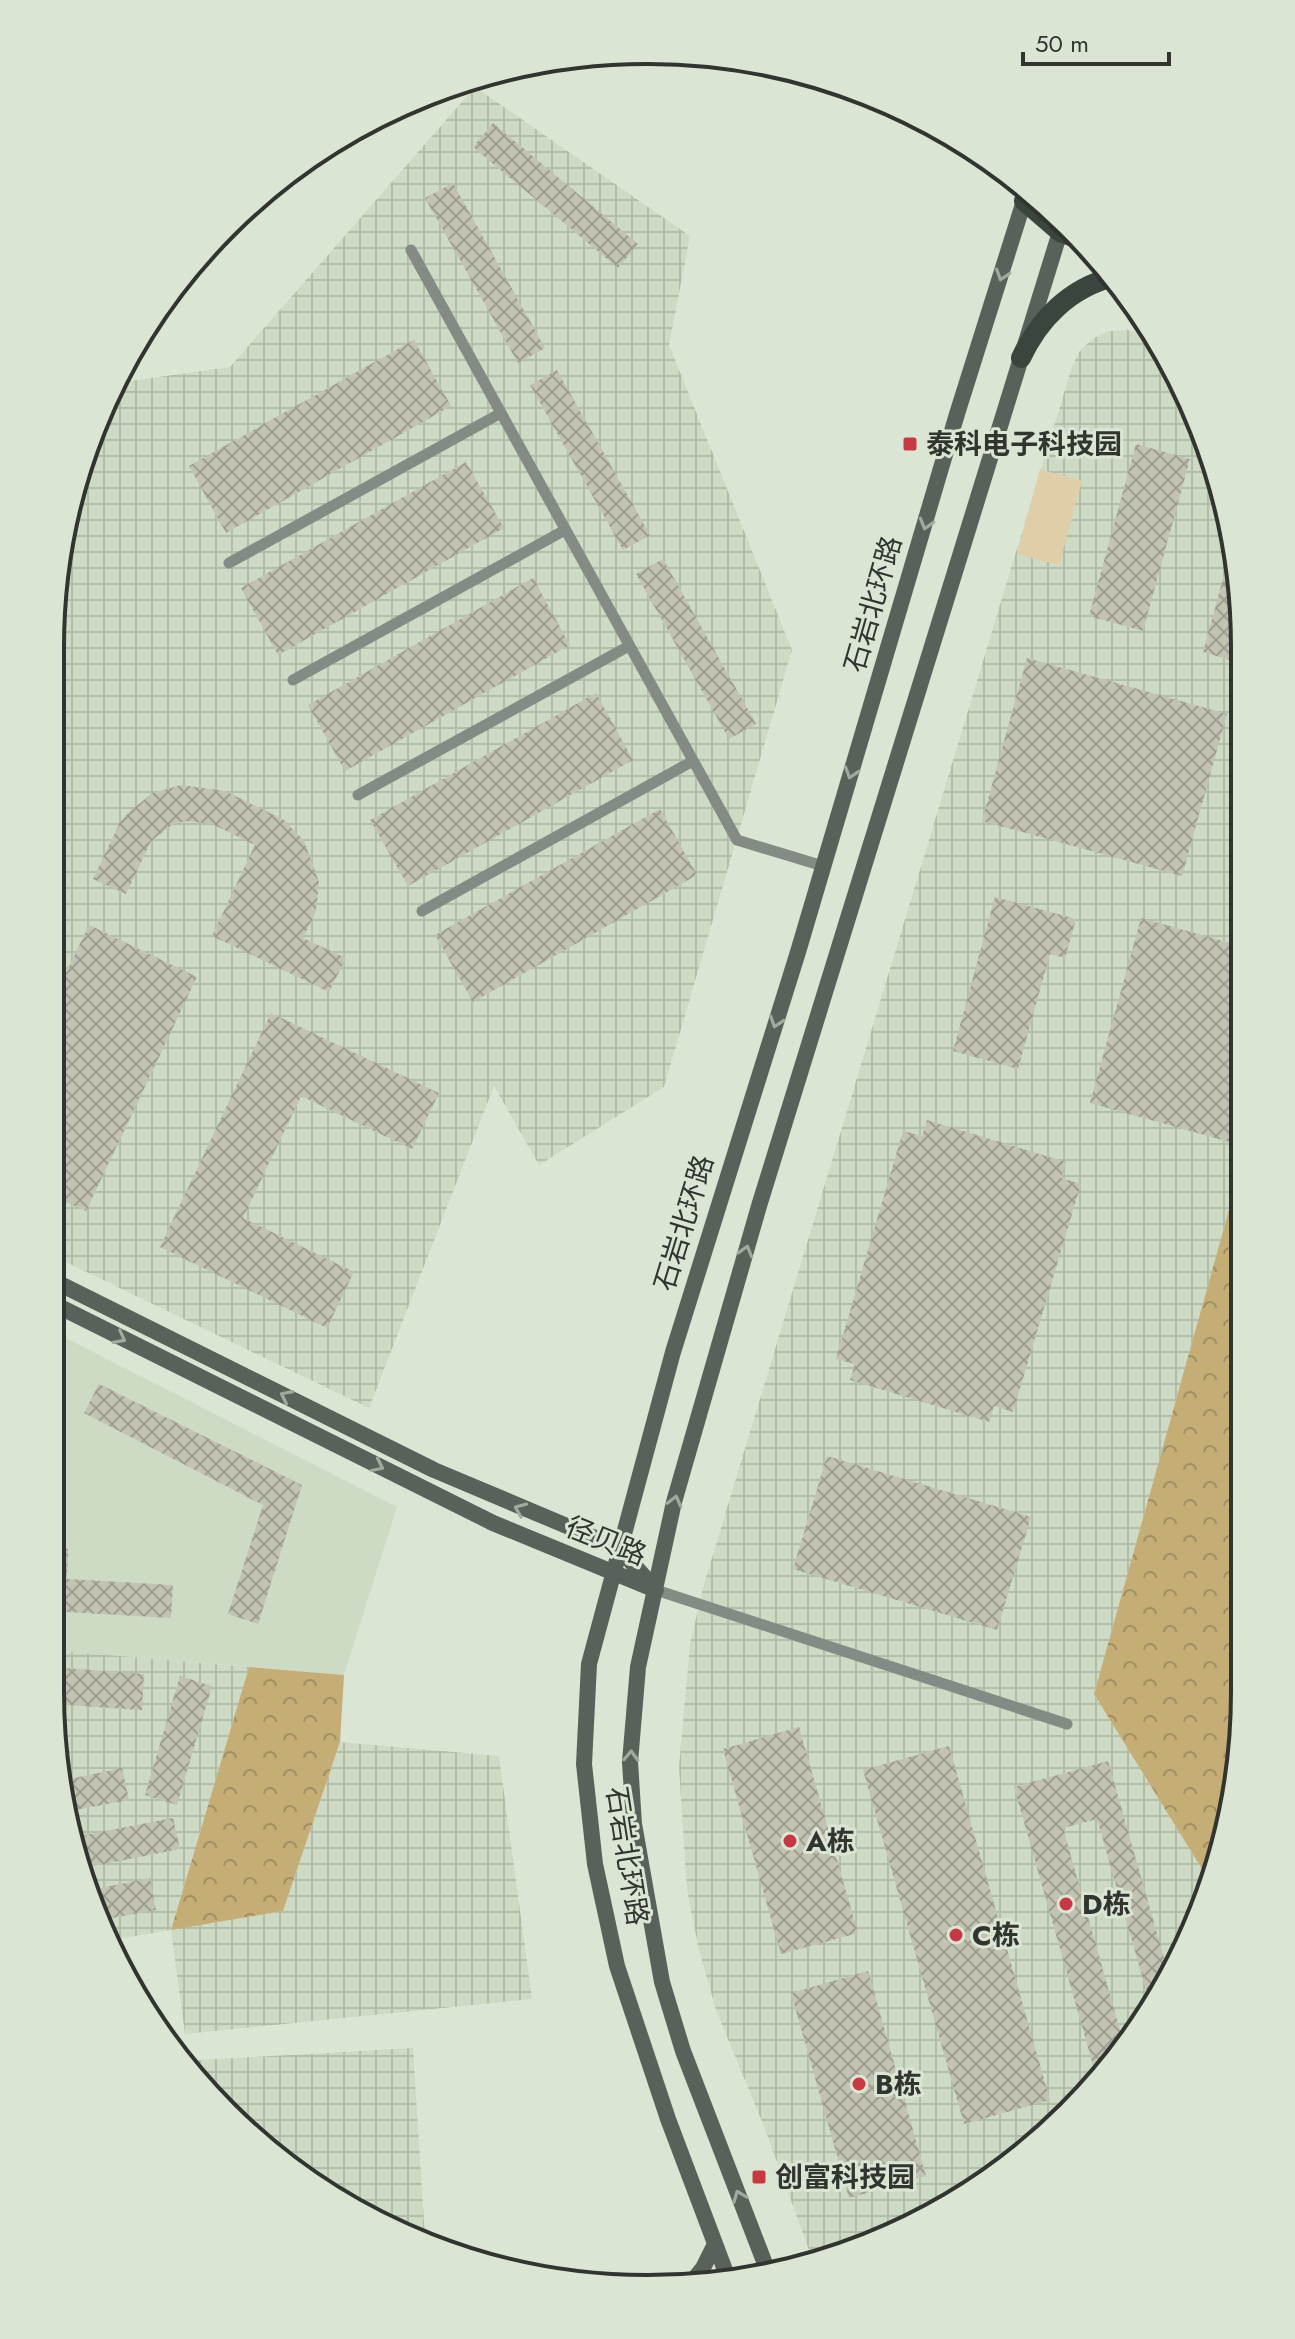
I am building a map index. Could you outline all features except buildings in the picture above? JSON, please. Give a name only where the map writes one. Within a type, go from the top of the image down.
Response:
[{"type":"main road","name":"石岩北环路","points":[[725,2270],[668,2119],[617,1966],[595,1864],[584,1764],[589,1664],[673,1352],[889,655],[957,414],[1027,204]]},
{"type":"main road","name":"石岩北环路","points":[[765,2263],[683,2051],[662,1982],[643,1886],[630,1762],[638,1667],[674,1502],[759,1206],[1059,234]]},
{"type":"main road","points":[[1021,358],[1034,333],[1062,302],[1101,281]]},
{"type":"main road","name":"径贝路","points":[[64,1286],[434,1470],[619,1548],[656,1590]]},
{"type":"main road","name":"径贝路","points":[[64,1309],[493,1523],[656,1590]]},
{"type":"main road","points":[[699,2273],[715,2244]]},
{"type":"lane","points":[[411,250],[737,840],[823,866]]},
{"type":"lane","points":[[229,563],[501,413]]},
{"type":"lane","points":[[293,680],[565,530]]},
{"type":"lane","points":[[358,795],[629,646]]},
{"type":"lane","points":[[422,911],[693,761]]},
{"type":"lane","points":[[656,1590],[1067,1724]]},
{"type":"shaded area","points":[[478,89],[690,236],[669,345],[792,650],[664,1087],[539,1165],[494,1086],[369,1408],[64,1261],[64,648],[65,609],[75,534],[95,460],[128,381],[230,367],[471,92]]},
{"type":"shaded area","name":"泰科电子科技园","points":[[1109,331],[1139,333],[1187,424],[1220,534],[1230,609],[1231,1202],[1094,1694],[1203,1870],[1171,1950],[1133,2016],[1060,2104],[1003,2154],[939,2197],[871,2231],[810,2252],[763,2124],[716,2010],[699,1950],[687,1890],[679,1767],[690,1644],[704,1584],[1071,370],[1079,352],[1092,339]]},
{"type":"shaded area","points":[[1040,469],[1082,481],[1059,565],[1017,554]]},
{"type":"shaded area","points":[[64,1337],[397,1507],[344,1675],[64,1651]]},
{"type":"shaded area","points":[[64,1651],[249,1667],[171,1929],[283,1911],[340,1742],[499,1756],[532,1999],[185,2034],[171,1930],[119,1939],[108,1915],[75,1805],[65,1730]]},
{"type":"shaded area","points":[[413,2048],[425,2231],[356,2197],[292,2154],[235,2104],[196,2060]]},
{"type":"green space","points":[[1231,1202],[1230,1730],[1220,1805],[1203,1870],[1094,1694]]},
{"type":"green space","points":[[249,1667],[344,1675],[340,1742],[283,1911],[171,1930]]},
{"type":"place","name":"泰科电子科技园","points":[[910,444]]},
{"type":"place","name":"A栋","points":[[790,1841]]},
{"type":"place","name":"D栋","points":[[1066,1904]]},
{"type":"place","name":"C栋","points":[[956,1935]]},
{"type":"place","name":"B栋","points":[[859,2084]]},
{"type":"place","name":"创富科技园","points":[[759,2177]]}]
